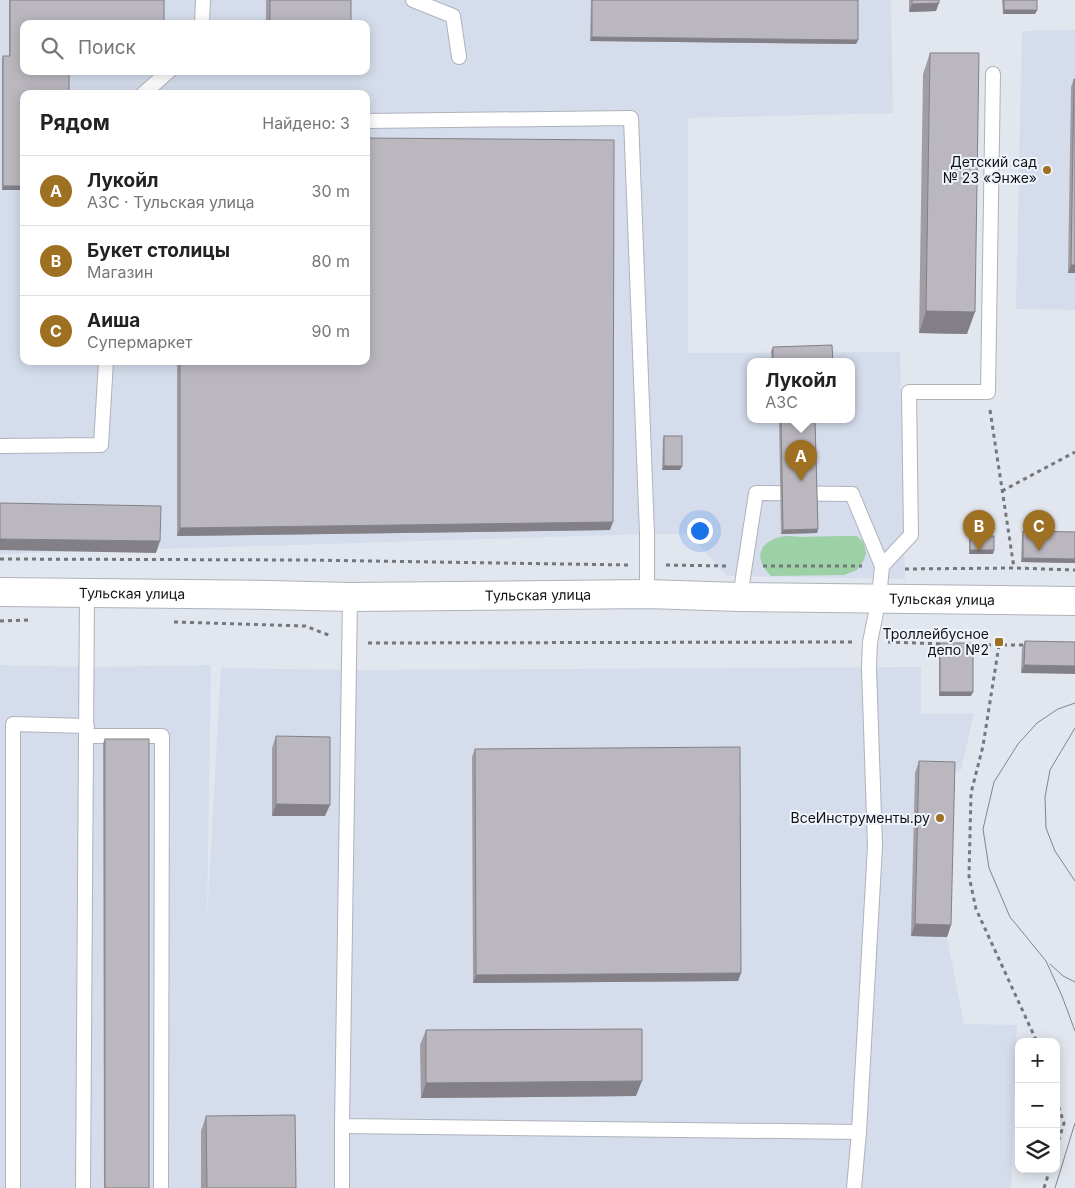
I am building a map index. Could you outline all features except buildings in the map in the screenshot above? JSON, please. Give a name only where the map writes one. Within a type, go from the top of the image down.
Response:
[{"type":"main road","name":"Тульская улица","points":[[0,592],[350,597],[647,594],[1075,601]]},
{"type":"lane","points":[[202,20],[203,0]]},
{"type":"lane","points":[[413,0],[453,16],[459,57]]},
{"type":"lane","points":[[882,566],[911,536],[910,392],[988,392],[993,74]]},
{"type":"lane","points":[[148,90],[165,75]]},
{"type":"lane","points":[[370,121],[631,118],[647,594]]},
{"type":"lane","points":[[0,446],[100,445],[106,365]]},
{"type":"lane","points":[[740,597],[756,493],[852,494],[882,566],[879,598],[870,642],[869,668],[875,846],[859,1132],[854,1188]]},
{"type":"lane","points":[[83,1188],[87,593]]},
{"type":"lane","points":[[342,1188],[350,597]]},
{"type":"lane","points":[[13,1188],[12,724],[162,736],[162,1188]]},
{"type":"lane","points":[[342,1126],[859,1132]]},
{"type":"path","points":[[988,392],[1014,568]]},
{"type":"path","points":[[1002,491],[1075,452]]},
{"type":"path","points":[[0,559],[305,560],[1075,570]]},
{"type":"path","points":[[0,621],[38,620]]},
{"type":"path","points":[[166,622],[305,626],[349,643],[870,642],[950,644]]},
{"type":"path","points":[[970,644],[1029,646]]},
{"type":"path","points":[[999,645],[983,746],[971,793],[969,876],[976,910],[1035,1038]]},
{"type":"path","points":[[1060,1111],[1064,1123],[1060,1136]]},
{"type":"path","points":[[1044,1188],[1049,1173]]},
{"type":"shaded area","points":[[0,0],[891,0],[893,113],[688,118],[688,353],[900,352],[905,579],[727,576],[689,534],[0,554]]},
{"type":"shaded area","name":"Детский сад № 23 «Энже»","points":[[1075,30],[1075,310],[1016,309],[1022,31]]},
{"type":"shaded area","points":[[0,665],[87,667],[211,665],[207,918],[221,668],[349,670],[921,667],[921,714],[974,713],[961,770],[951,774],[947,937],[964,1024],[1017,1025],[1017,1038],[1015,1038],[1011,1188],[0,1188]]},
{"type":"green space","points":[[857,536],[864,543],[866,553],[864,560],[857,570],[844,575],[771,576],[760,558],[762,548],[772,540],[780,537]]},
{"type":"tram line","points":[[1075,703],[1058,709],[1037,723],[1018,744],[994,782],[983,829],[989,868],[1010,917],[1046,961],[1075,1031]]},
{"type":"tram line","points":[[1075,728],[1050,770],[1045,797],[1046,828],[1055,851],[1075,881]]},
{"type":"tram line","points":[[1050,964],[1063,976],[1075,982]]},
{"type":"tram line","points":[[1055,1188],[1075,1123]]},
{"type":"place","name":"Детский сад № 23 «Энже»","points":[[1047,170]]},
{"type":"place","name":"Лукойл","points":[[801,481]]},
{"type":"place","name":"Букет столицы","points":[[979,551]]},
{"type":"place","name":"Аиша","points":[[1039,551]]},
{"type":"place","name":"Троллейбусное депо №2","points":[[999,642]]},
{"type":"place","name":"ВсеИнструменты.ру","points":[[940,818]]}]
